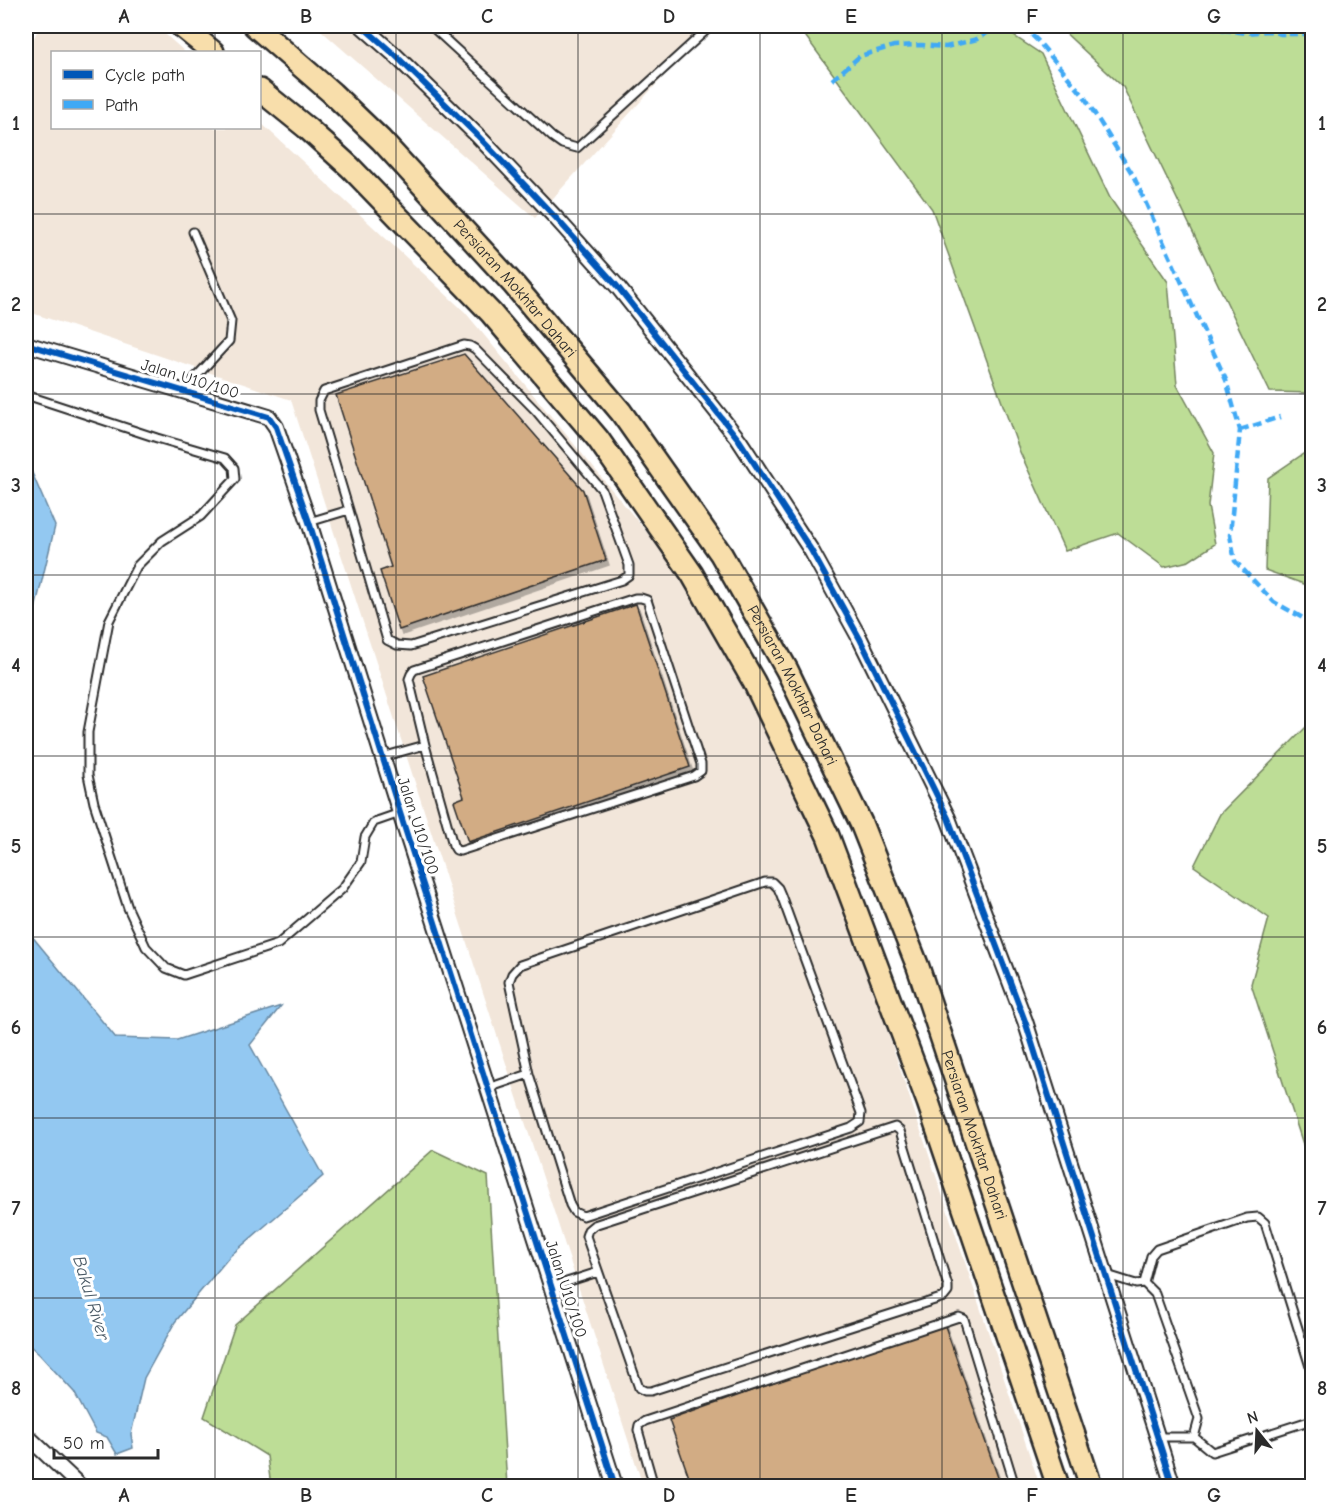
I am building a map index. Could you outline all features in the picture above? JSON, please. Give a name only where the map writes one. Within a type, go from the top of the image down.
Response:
[{"type":"main road","points":[[181,26],[212,51]]},
{"type":"main road","name":"Persiaran Mokhtar Dahari","points":[[255,26],[332,93],[381,140],[514,285],[621,412],[726,563],[787,670],[861,823],[922,978],[1091,1486]]},
{"type":"main road","name":"Persiaran Mokhtar Dahari","points":[[261,91],[350,167],[491,313],[590,430],[693,574],[749,672],[828,836],[928,1102],[1058,1486]]},
{"type":"street","points":[[362,26],[477,135],[617,286],[739,440],[811,550],[860,639],[948,818],[1024,1021],[1173,1486]]},
{"type":"street","name":"Jalan U10/100","points":[[26,344],[269,417],[276,427],[309,522],[615,1486]]},
{"type":"street","points":[[26,1435],[80,1486]]},
{"type":"lane","points":[[431,26],[552,137],[562,144],[577,148],[711,26]]},
{"type":"lane","points":[[183,391],[229,340],[231,321],[192,232]]},
{"type":"lane","points":[[465,345],[470,346],[476,349],[536,411],[602,490],[629,564],[629,575],[621,580],[411,646],[397,645],[387,640],[349,510],[319,410],[319,401],[324,391],[465,345]]},
{"type":"lane","points":[[26,394],[146,435],[225,458],[234,468],[235,479],[201,516],[162,540],[137,566],[109,621],[88,732],[88,775],[94,803],[128,908],[146,947],[166,968],[184,975],[278,944],[342,889],[361,862],[365,837],[374,822],[400,813]]},
{"type":"lane","points":[[309,522],[349,510]]},
{"type":"lane","points":[[635,598],[641,598],[647,600],[701,764],[701,771],[694,776],[460,851],[456,850],[453,845],[424,745],[409,679],[414,670],[635,598]]},
{"type":"lane","points":[[382,757],[424,745]]},
{"type":"lane","points":[[765,882],[772,882],[781,895],[861,1113],[860,1122],[851,1128],[583,1216],[574,1212],[570,1205],[529,1074],[509,982],[512,974],[520,965],[765,882]]},
{"type":"lane","points":[[488,1088],[529,1074]]},
{"type":"lane","points":[[894,1126],[900,1131],[948,1292],[944,1297],[651,1391],[639,1388],[598,1272],[586,1236],[588,1230],[594,1225],[894,1126]]},
{"type":"lane","points":[[1144,1283],[1151,1256],[1156,1249],[1247,1218],[1258,1217],[1265,1223],[1312,1373]]},
{"type":"lane","points":[[551,1287],[598,1272]]},
{"type":"lane","points":[[1104,1274],[1136,1284],[1144,1283]]},
{"type":"lane","points":[[1144,1283],[1155,1294],[1199,1419],[1194,1437]]},
{"type":"lane","points":[[654,1486],[638,1430],[639,1425],[645,1421],[959,1317],[964,1319],[1015,1486]]},
{"type":"lane","points":[[1157,1437],[1194,1437],[1212,1452],[1312,1420]]},
{"type":"shaded area","points":[[40,26],[156,26],[184,51],[51,51],[51,129],[261,129],[261,123],[465,312],[697,593],[841,893],[1040,1486],[643,1486],[291,400],[26,311],[26,53]]},
{"type":"shaded area","points":[[316,26],[709,26],[535,218]]},
{"type":"green space","points":[[798,26],[999,26],[1041,54],[1110,198],[1168,282],[1177,385],[1214,453],[1208,506],[1215,544],[1189,561],[1164,567],[1118,533],[1065,551],[1020,452],[932,209]]},
{"type":"green space","points":[[1058,26],[1312,26],[1312,393],[1270,392],[1123,87]]},
{"type":"green space","points":[[1312,448],[1312,587],[1265,570],[1268,478]]},
{"type":"green space","points":[[1312,721],[1312,1172],[1251,984],[1269,918],[1194,866],[1220,814]]},
{"type":"green space","points":[[433,1150],[488,1176],[507,1486],[271,1486],[267,1456],[204,1417],[235,1325]]},
{"type":"water","points":[[26,459],[55,526],[26,647]]},
{"type":"water","name":"Bakul River","points":[[26,929],[116,1038],[177,1040],[281,1006],[250,1045],[323,1176],[230,1256],[175,1322],[144,1378],[131,1434],[133,1448],[117,1454],[107,1437],[96,1433],[74,1392],[26,1342]]},
{"type":"building","points":[[464,354],[583,490],[606,560],[399,630],[380,571],[391,567],[336,395]]},
{"type":"building","points":[[636,604],[690,767],[468,842],[454,801],[464,797],[423,676]]},
{"type":"building","points":[[944,1323],[1001,1486],[692,1486],[669,1420]]},
{"type":"marked path","points":[[832,80],[860,56],[894,46],[946,47],[977,39],[999,26]]},
{"type":"marked path","points":[[1022,26],[1038,41],[1083,95],[1133,175],[1226,380],[1240,430],[1230,535],[1235,561],[1274,602],[1312,623]]},
{"type":"marked path","points":[[1209,26],[1247,33],[1269,31],[1281,34],[1312,34]]},
{"type":"marked path","points":[[1240,430],[1280,417]]},
{"type":"cycle path","points":[[362,26],[477,135],[617,286],[739,440],[811,550],[860,639],[948,818],[1025,1021],[1173,1486]]},
{"type":"cycle path","points":[[26,344],[269,417],[276,427],[309,522],[615,1486]]}]
